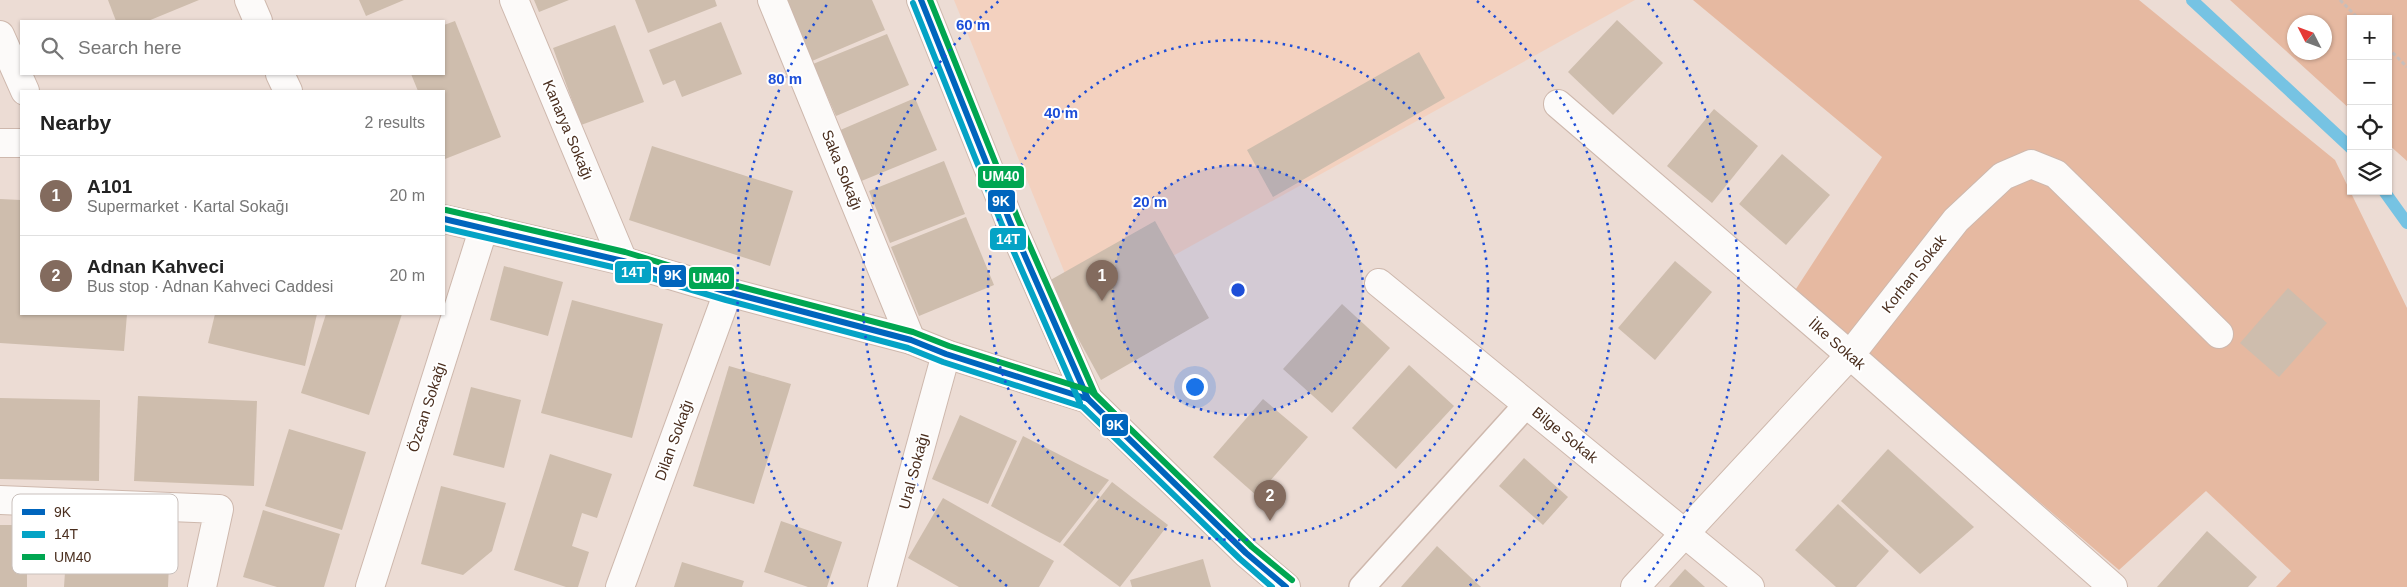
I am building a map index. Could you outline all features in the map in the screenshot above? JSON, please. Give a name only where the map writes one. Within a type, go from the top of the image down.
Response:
[{"type":"street","points":[[249,0],[258,20]]},
{"type":"street","name":"Kanarya Sokağı","points":[[514,0],[623,261]]},
{"type":"street","name":"Saka Sokağı","points":[[772,0],[912,340]]},
{"type":"street","points":[[921,0],[1010,222],[1088,399],[1246,553],[1286,587]]},
{"type":"street","points":[[0,35],[25,90]]},
{"type":"street","points":[[280,75],[288,90]]},
{"type":"street","name":"İlke Sokak","points":[[1558,104],[1850,355],[2113,587]]},
{"type":"street","points":[[0,143],[20,143]]},
{"type":"street","name":"Korhan Sokak","points":[[1635,587],[1850,355],[1956,220],[2004,176],[2030,164],[2056,174],[2219,334]]},
{"type":"street","points":[[445,219],[623,261],[728,292],[912,340],[946,354],[1088,399]]},
{"type":"street","name":"Özcan Sokağı","points":[[370,587],[484,227]]},
{"type":"street","name":"Bilge Sokak","points":[[1379,283],[1750,587]]},
{"type":"street","name":"Dilan Sokağı","points":[[620,587],[728,292]]},
{"type":"street","name":"Ural Sokağı","points":[[882,587],[946,354]]},
{"type":"street","points":[[178,507],[219,509],[202,587]]},
{"type":"street","points":[[1246,553],[1257,587]]},
{"type":"lane","points":[[1362,587],[1528,404]]},
{"type":"path","points":[[2340,0],[2355,15]]},
{"type":"path","points":[[2392,52],[2407,67]]},
{"type":"shaded area","points":[[954,0],[1635,0],[1079,308]]},
{"type":"shaded area","points":[[1693,0],[2139,0],[2335,160],[2347,185],[2347,195],[2352,195],[2407,308],[2407,587],[2276,587],[2291,571],[2206,491],[2119,570],[1794,292],[1882,157]]},
{"type":"shaded area","points":[[2230,0],[2407,0],[2407,161],[2392,148],[2392,15],[2347,15],[2347,106],[2296,60],[2332,60],[2332,15],[2287,15],[2287,52]]},
{"type":"building","points":[[108,0],[199,0],[150,20],[116,20]]},
{"type":"building","points":[[359,0],[404,0],[366,16]]},
{"type":"building","points":[[534,0],[569,0],[539,12]]},
{"type":"building","points":[[635,0],[715,0],[717,6],[648,33]]},
{"type":"building","points":[[786,0],[872,0],[885,30],[812,61]]},
{"type":"building","points":[[1617,20],[1663,63],[1613,115],[1568,72]]},
{"type":"building","points":[[455,21],[501,137],[445,159],[445,90],[418,90],[411,75],[445,75],[445,25]]},
{"type":"building","points":[[721,22],[742,74],[682,97],[675,80],[663,85],[649,50]]},
{"type":"building","points":[[615,25],[644,102],[581,125],[553,48]]},
{"type":"building","points":[[887,34],[909,85],[836,116],[813,64]]},
{"type":"building","points":[[1419,52],[1445,98],[1273,197],[1247,150]]},
{"type":"building","points":[[915,98],[937,150],[859,182],[838,131]]},
{"type":"building","points":[[1714,109],[1758,146],[1712,203],[1667,166]]},
{"type":"building","points":[[652,146],[793,191],[770,266],[629,220]]},
{"type":"building","points":[[1782,154],[1830,195],[1786,245],[1739,204]]},
{"type":"building","points":[[944,161],[965,214],[890,243],[869,191]]},
{"type":"building","points":[[0,199],[20,200],[20,315],[127,315],[124,351],[0,343]]},
{"type":"building","points":[[966,217],[994,285],[919,316],[891,247]]},
{"type":"building","points":[[1155,221],[1209,318],[1101,380],[1047,282]]},
{"type":"building","points":[[1675,261],[1712,292],[1655,360],[1618,328]]},
{"type":"building","points":[[504,266],[563,282],[548,336],[490,320]]},
{"type":"building","points":[[2288,288],[2327,323],[2279,377],[2240,343]]},
{"type":"building","points":[[572,300],[663,324],[632,438],[541,413]]},
{"type":"building","points":[[1342,304],[1390,348],[1332,413],[1283,369]]},
{"type":"building","points":[[215,315],[317,315],[305,366],[208,343]]},
{"type":"building","points":[[326,315],[402,315],[369,415],[301,393]]},
{"type":"building","points":[[1409,365],[1454,406],[1396,469],[1352,428]]},
{"type":"building","points":[[729,366],[791,384],[754,504],[693,486]]},
{"type":"building","points":[[471,387],[521,400],[504,468],[453,455]]},
{"type":"building","points":[[138,396],[257,401],[254,486],[134,481]]},
{"type":"building","points":[[0,398],[100,400],[99,481],[0,479]]},
{"type":"building","points":[[1263,399],[1308,437],[1257,496],[1213,457]]},
{"type":"building","points":[[960,415],[1017,441],[988,504],[932,479]]},
{"type":"building","points":[[289,429],[366,452],[342,530],[265,506]]},
{"type":"building","points":[[1023,436],[1109,480],[1060,543],[991,506]]},
{"type":"building","points":[[1888,449],[1974,527],[1920,574],[1841,501]]},
{"type":"building","points":[[550,454],[612,474],[597,518],[582,513],[572,546],[589,552],[578,587],[566,587],[514,570]]},
{"type":"building","points":[[1524,458],[1568,497],[1543,525],[1499,486]]},
{"type":"building","points":[[1112,482],[1168,525],[1120,587],[1063,545]]},
{"type":"building","points":[[441,486],[506,503],[492,551],[463,575],[421,564]]},
{"type":"building","points":[[943,498],[1054,561],[1039,587],[959,587],[908,558]]},
{"type":"building","points":[[1838,504],[1889,551],[1856,587],[1836,587],[1795,550]]},
{"type":"building","points":[[263,510],[340,534],[324,587],[277,587],[243,577]]},
{"type":"building","points":[[781,521],[842,542],[827,587],[808,587],[764,572]]},
{"type":"building","points":[[0,525],[12,525],[12,574],[27,574],[27,587],[0,587]]},
{"type":"building","points":[[2207,531],[2257,577],[2248,587],[2157,587]]},
{"type":"building","points":[[1437,546],[1481,587],[1401,587]]},
{"type":"building","points":[[1203,559],[1211,587],[1132,587],[1130,580]]},
{"type":"building","points":[[682,562],[744,581],[742,587],[674,587]]},
{"type":"building","points":[[1685,569],[1705,587],[1669,587]]},
{"type":"building","points":[[65,574],[169,574],[168,587],[64,587]]},
{"type":"waterway","points":[[2192,0],[2347,144]]},
{"type":"waterway","points":[[2387,195],[2407,223]]},
{"type":"transit line","name":"9K","points":[[921,0],[1010,222],[1088,399]]},
{"type":"transit line","name":"UM40","points":[[930,0],[1018,219],[1095,394],[1115,414]]},
{"type":"transit line","name":"14T","points":[[913,3],[1002,225],[1080,403]]},
{"type":"transit line","name":"UM40","points":[[446,210],[625,252],[730,284],[913,332],[949,346],[1091,391],[1252,547],[1292,580]]},
{"type":"transit line","name":"9K","points":[[445,219],[623,261],[728,292],[911,340],[946,354],[1088,399],[1246,553],[1286,587]]},
{"type":"transit line","name":"14T","points":[[445,228],[621,269],[726,300],[908,348],[943,362],[1083,407],[1240,559],[1272,587]]},
{"type":"place","name":"A101","points":[[1102,301]]},
{"type":"place","name":"Adnan Kahveci","points":[[1270,521]]}]
